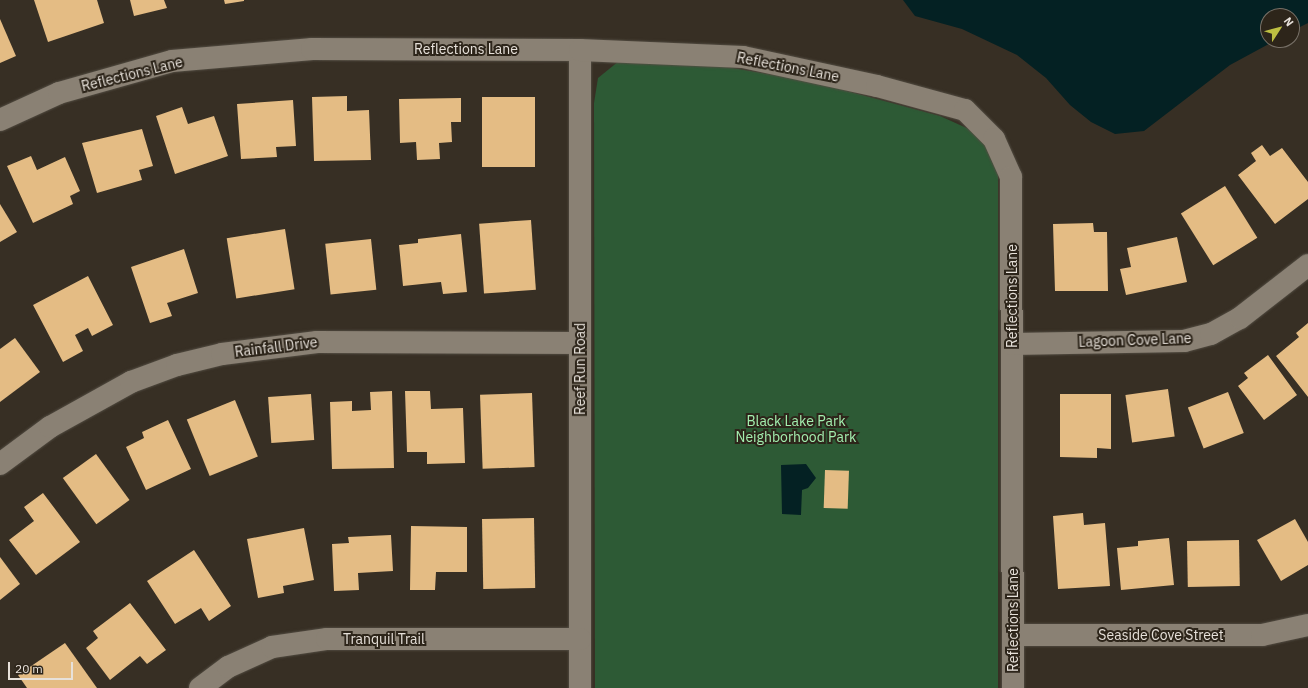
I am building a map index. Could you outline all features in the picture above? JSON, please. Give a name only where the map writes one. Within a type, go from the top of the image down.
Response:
[{"type":"street","name":"Reflections Lane","points":[[0,120],[59,93],[172,61],[312,49],[580,50],[743,57],[877,86],[965,110],[994,139],[1011,177],[1013,688]]},
{"type":"street","name":"Reef Run Road","points":[[580,50],[580,688]]},
{"type":"street","name":"Lagoon Cove Lane","points":[[1012,344],[1184,340],[1211,334],[1240,318],[1308,266]]},
{"type":"street","name":"Rainfall Drive","points":[[0,464],[50,427],[131,382],[177,365],[222,354],[317,342],[580,343]]},
{"type":"street","name":"Seaside Cove Street","points":[[1013,635],[1262,635],[1308,625]]},
{"type":"street","name":"Tranquil Trail","points":[[200,688],[228,667],[272,647],[319,640],[580,639]]},
{"type":"green space","name":"Black Lake Park Neighborhood Park","points":[[619,61],[708,64],[810,81],[940,116],[971,130],[987,145],[998,169],[998,688],[595,688],[594,103],[598,78]]},
{"type":"water","points":[[903,0],[1308,0],[1308,23],[1300,27],[1300,8],[1260,8],[1260,48],[1261,48],[1230,65],[1144,131],[1115,134],[1091,122],[1070,105],[1046,78],[1017,55],[962,29],[915,16]]},
{"type":"water","points":[[806,464],[816,478],[808,488],[802,490],[801,515],[782,514],[781,465]]},
{"type":"building","points":[[34,0],[97,0],[104,23],[48,42]]},
{"type":"building","points":[[130,0],[164,0],[167,8],[134,16]]},
{"type":"building","points":[[224,0],[244,0],[244,1],[225,4]]},
{"type":"building","points":[[0,19],[16,56],[0,63]]},
{"type":"building","points":[[347,96],[347,111],[369,110],[371,160],[314,161],[312,97]]},
{"type":"building","points":[[482,97],[535,97],[535,167],[482,167]]},
{"type":"building","points":[[461,98],[461,122],[451,122],[452,142],[439,143],[440,159],[417,160],[416,142],[400,143],[399,99]]},
{"type":"building","points":[[293,100],[296,146],[276,147],[277,157],[241,159],[237,104]]},
{"type":"building","points":[[182,107],[188,124],[214,116],[228,156],[175,174],[156,116]]},
{"type":"building","points":[[142,129],[153,166],[139,170],[142,180],[97,193],[82,143]]},
{"type":"building","points":[[1262,145],[1270,156],[1282,148],[1308,182],[1308,199],[1275,224],[1238,175],[1256,161],[1251,153]]},
{"type":"building","points":[[31,156],[37,170],[65,157],[80,191],[70,196],[73,204],[33,223],[7,166]]},
{"type":"building","points":[[1225,186],[1257,238],[1213,265],[1181,214]]},
{"type":"building","points":[[0,204],[17,232],[0,242]]},
{"type":"building","points":[[531,220],[536,290],[484,293],[479,224]]},
{"type":"building","points":[[1093,223],[1094,232],[1107,232],[1108,291],[1055,291],[1053,224]]},
{"type":"building","points":[[285,229],[295,289],[236,298],[227,238]]},
{"type":"building","points":[[461,234],[467,292],[443,294],[441,282],[403,286],[399,245],[418,243],[418,239]]},
{"type":"building","points":[[1177,237],[1187,282],[1126,295],[1120,269],[1131,267],[1127,248]]},
{"type":"building","points":[[371,239],[376,290],[331,295],[325,244]]},
{"type":"building","points":[[184,249],[198,293],[167,303],[172,316],[150,323],[131,267]]},
{"type":"building","points":[[88,276],[113,325],[92,336],[88,328],[75,335],[83,351],[63,362],[33,305]]},
{"type":"building","points":[[1308,323],[1308,397],[1276,356],[1299,337],[1296,333]]},
{"type":"building","points":[[15,338],[40,372],[0,402],[0,349]]},
{"type":"building","points":[[1268,355],[1297,395],[1264,420],[1238,386],[1248,378],[1244,373]]},
{"type":"building","points":[[1168,389],[1175,437],[1132,443],[1125,395]]},
{"type":"building","points":[[392,391],[394,468],[332,469],[330,402],[352,401],[352,411],[371,410],[370,392]]},
{"type":"building","points":[[405,391],[430,391],[431,409],[463,408],[465,463],[427,464],[427,452],[407,452]]},
{"type":"building","points":[[1228,392],[1244,433],[1204,448],[1188,407]]},
{"type":"building","points":[[532,393],[535,467],[483,469],[480,395]]},
{"type":"building","points":[[311,394],[314,440],[271,443],[268,397]]},
{"type":"building","points":[[1060,394],[1111,394],[1111,449],[1097,448],[1097,458],[1060,457]]},
{"type":"building","points":[[235,400],[258,457],[210,476],[187,419]]},
{"type":"building","points":[[168,420],[191,469],[146,490],[126,447],[144,438],[142,432]]},
{"type":"building","points":[[96,454],[130,500],[96,524],[63,478]]},
{"type":"building","points":[[825,470],[849,471],[848,509],[824,508]]},
{"type":"building","points":[[43,493],[80,542],[36,575],[9,540],[34,521],[24,507]]},
{"type":"building","points":[[1083,513],[1084,525],[1105,523],[1110,586],[1058,589],[1053,516]]},
{"type":"building","points":[[534,518],[535,588],[483,589],[482,519]]},
{"type":"building","points":[[1295,519],[1308,542],[1308,565],[1281,581],[1257,540]]},
{"type":"building","points":[[411,526],[467,527],[467,572],[436,572],[435,590],[410,590]]},
{"type":"building","points":[[304,528],[314,580],[283,586],[284,593],[258,598],[247,539]]},
{"type":"building","points":[[391,535],[393,571],[358,573],[359,590],[334,591],[332,544],[349,543],[348,537]]},
{"type":"building","points":[[1169,538],[1174,585],[1121,590],[1117,548],[1138,546],[1138,541]]},
{"type":"building","points":[[1239,540],[1240,586],[1188,587],[1187,541]]},
{"type":"building","points":[[194,550],[231,606],[209,621],[201,608],[175,624],[147,581]]},
{"type":"building","points":[[0,557],[20,584],[0,600]]},
{"type":"building","points":[[130,603],[166,650],[147,664],[140,656],[110,680],[86,648],[98,638],[93,631]]},
{"type":"building","points":[[65,643],[97,688],[27,688],[18,675]]}]
